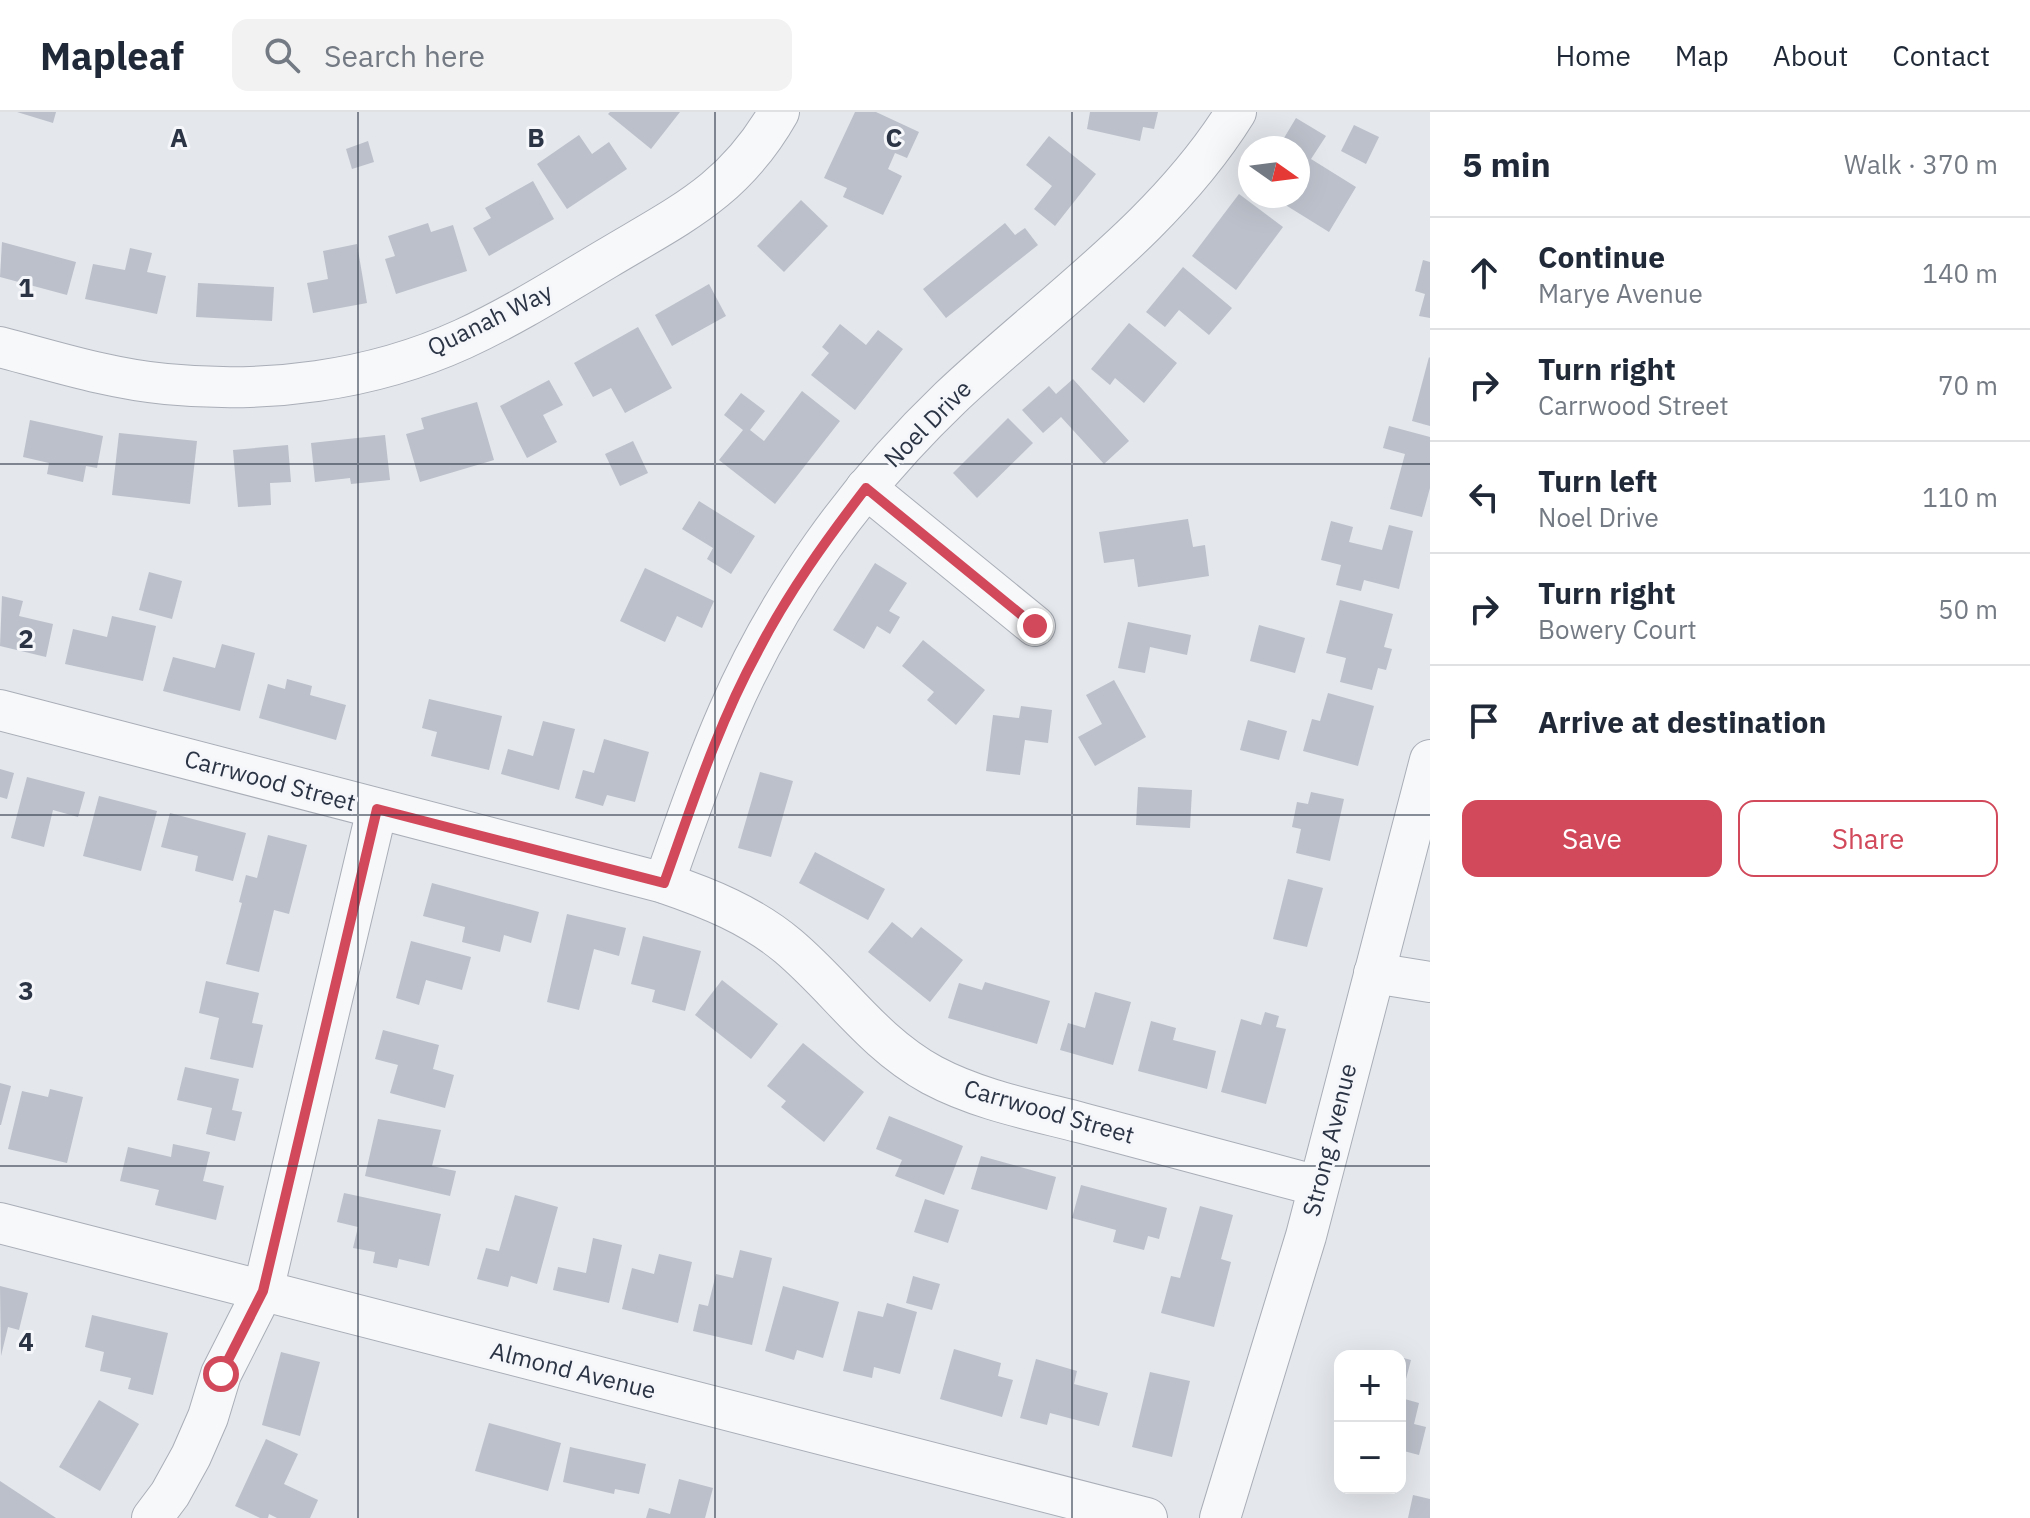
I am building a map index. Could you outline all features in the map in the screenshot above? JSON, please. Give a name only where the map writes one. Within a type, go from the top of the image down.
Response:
[{"type":"street","name":"Quanah Way","points":[[0,347],[104,374],[164,384],[210,387],[285,385],[380,367],[462,339],[516,312],[702,202],[736,173],[763,139],[779,112]]},
{"type":"street","name":"Noel Drive","points":[[664,883],[723,726],[757,651],[799,582],[866,488],[950,398],[1146,222],[1199,163],[1236,112]]},
{"type":"street","points":[[866,488],[1035,626]]},
{"type":"street","name":"Carrwood Street","points":[[0,710],[664,883],[705,897],[747,917],[773,935],[821,976],[865,1026],[897,1053],[958,1086],[990,1099],[1318,1186]]},
{"type":"street","name":"Strong Avenue","points":[[1220,1518],[1306,1236],[1374,973],[1418,857],[1430,760]]},
{"type":"street","points":[[152,1518],[170,1494],[191,1456],[208,1417],[221,1374],[263,1291],[377,809]]},
{"type":"street","points":[[1374,973],[1430,982]]},
{"type":"street","name":"Almond Avenue","points":[[0,1223],[1147,1518]]},
{"type":"building","points":[[17,112],[56,112],[53,123]]},
{"type":"building","points":[[680,112],[651,149],[608,114]]},
{"type":"building","points":[[855,112],[876,112],[919,132],[907,158],[895,153],[888,169],[902,176],[883,215],[843,197],[847,188],[824,178]]},
{"type":"building","points":[[1090,112],[1158,112],[1154,129],[1143,127],[1140,141],[1087,129]]},
{"type":"building","points":[[1296,118],[1326,136],[1311,159],[1356,187],[1329,232],[1290,208],[1310,208],[1310,136],[1285,136]]},
{"type":"building","points":[[1354,125],[1379,137],[1366,164],[1341,151]]},
{"type":"building","points":[[579,135],[592,154],[609,142],[627,169],[567,209],[537,164]]},
{"type":"building","points":[[1049,136],[1096,174],[1055,226],[1034,209],[1052,186],[1026,165]]},
{"type":"building","points":[[368,141],[374,162],[352,169],[346,149]]},
{"type":"building","points":[[533,181],[554,219],[489,256],[473,228],[491,218],[485,208]]},
{"type":"building","points":[[1238,195],[1238,208],[1258,208],[1283,227],[1236,290],[1192,256]]},
{"type":"building","points":[[801,200],[828,226],[784,272],[757,246]]},
{"type":"building","points":[[428,223],[431,232],[453,225],[467,271],[396,294],[385,259],[395,256],[388,236]]},
{"type":"building","points":[[1005,223],[1015,235],[1025,228],[1038,245],[946,318],[923,289]]},
{"type":"building","points":[[2,242],[76,262],[67,295],[0,277]]},
{"type":"building","points":[[357,244],[367,303],[313,313],[307,283],[328,279],[323,251]]},
{"type":"building","points":[[130,248],[152,253],[147,272],[166,276],[157,314],[85,299],[93,264],[125,270]]},
{"type":"building","points":[[1423,260],[1430,262],[1430,318],[1419,316],[1425,294],[1415,291]]},
{"type":"building","points":[[1183,267],[1232,308],[1209,335],[1179,310],[1165,327],[1146,312]]},
{"type":"building","points":[[198,283],[274,287],[272,321],[196,317]]},
{"type":"building","points":[[709,284],[726,316],[672,346],[655,315]]},
{"type":"building","points":[[1129,323],[1177,363],[1144,403],[1115,378],[1110,385],[1091,369]]},
{"type":"building","points":[[840,324],[866,345],[878,330],[903,349],[855,410],[811,375],[829,353],[822,347]]},
{"type":"building","points":[[638,327],[672,388],[625,413],[611,388],[593,397],[574,363]]},
{"type":"building","points":[[1430,358],[1430,426],[1412,421]]},
{"type":"building","points":[[1073,379],[1129,441],[1104,464],[1061,417],[1043,433],[1022,410],[1049,386],[1056,394]]},
{"type":"building","points":[[549,380],[563,405],[543,415],[557,442],[527,458],[500,406]]},
{"type":"building","points":[[802,391],[840,421],[775,504],[719,460],[743,430],[724,415],[741,393],[765,411],[750,430],[764,441]]},
{"type":"building","points":[[477,402],[494,460],[420,482],[406,434],[424,429],[421,418]]},
{"type":"building","points":[[1008,418],[1033,443],[977,498],[953,473]]},
{"type":"building","points":[[30,420],[103,436],[97,468],[86,466],[83,482],[47,474],[49,463],[23,457]]},
{"type":"building","points":[[1389,426],[1430,437],[1430,488],[1422,517],[1390,509],[1405,454],[1383,448]]},
{"type":"building","points":[[119,433],[197,441],[190,504],[112,495]]},
{"type":"building","points":[[385,435],[390,480],[351,484],[350,478],[315,482],[311,443]]},
{"type":"building","points":[[633,441],[648,473],[620,486],[605,454]]},
{"type":"building","points":[[288,445],[291,482],[270,483],[271,505],[238,507],[233,450]]},
{"type":"building","points":[[699,501],[755,536],[731,574],[707,559],[713,548],[682,529]]},
{"type":"building","points":[[1188,519],[1193,547],[1205,545],[1209,576],[1138,587],[1134,559],[1104,563],[1099,532]]},
{"type":"building","points":[[1331,521],[1353,527],[1349,542],[1382,550],[1389,525],[1413,531],[1399,589],[1364,580],[1361,591],[1336,585],[1341,565],[1321,560]]},
{"type":"building","points":[[875,563],[907,583],[889,611],[900,617],[890,634],[877,626],[864,649],[833,630]]},
{"type":"building","points":[[645,568],[714,601],[702,628],[677,616],[665,642],[620,621]]},
{"type":"building","points":[[149,572],[182,581],[172,619],[139,610]]},
{"type":"building","points":[[2,596],[23,601],[19,616],[53,624],[46,657],[0,646]]},
{"type":"building","points":[[1340,600],[1393,614],[1384,647],[1392,649],[1386,670],[1378,668],[1372,690],[1340,682],[1346,658],[1326,653]]},
{"type":"building","points":[[112,616],[156,626],[143,681],[65,664],[73,629],[107,637]]},
{"type":"building","points":[[1128,622],[1191,635],[1187,655],[1150,647],[1145,673],[1118,668]]},
{"type":"building","points":[[1259,625],[1305,638],[1295,673],[1250,661]]},
{"type":"building","points":[[923,640],[985,690],[956,725],[927,700],[934,692],[902,666]]},
{"type":"building","points":[[222,644],[255,653],[240,711],[163,691],[173,657],[215,668]]},
{"type":"building","points":[[287,679],[312,686],[310,695],[346,705],[336,740],[259,718],[268,684],[285,689]]},
{"type":"building","points":[[1114,680],[1146,737],[1095,766],[1078,737],[1102,724],[1086,695]]},
{"type":"building","points":[[1328,693],[1374,706],[1358,766],[1303,751],[1312,719],[1320,721]]},
{"type":"building","points":[[429,699],[502,716],[489,770],[431,756],[437,732],[422,728]]},
{"type":"building","points":[[1021,706],[1052,710],[1048,743],[1025,740],[1020,775],[986,771],[993,715],[1019,718]]},
{"type":"building","points":[[1248,720],[1287,731],[1279,760],[1240,750]]},
{"type":"building","points":[[543,721],[575,729],[559,790],[501,774],[508,749],[533,756]]},
{"type":"building","points":[[604,739],[649,752],[635,802],[607,795],[603,806],[575,798],[583,770],[594,773]]},
{"type":"building","points":[[0,769],[14,773],[7,799],[0,797]]},
{"type":"building","points":[[760,772],[793,781],[771,857],[738,848]]},
{"type":"building","points":[[27,777],[85,792],[78,817],[53,810],[44,847],[11,838]]},
{"type":"building","points":[[1138,787],[1192,790],[1190,828],[1136,825]]},
{"type":"building","points":[[1311,792],[1344,799],[1330,861],[1296,853],[1301,829],[1292,827],[1297,802],[1308,804]]},
{"type":"building","points":[[99,796],[157,811],[141,871],[83,856]]},
{"type":"building","points":[[170,813],[246,833],[233,881],[195,871],[198,856],[161,847]]},
{"type":"building","points":[[268,835],[307,845],[289,914],[274,910],[259,972],[226,964],[246,875],[257,878]]},
{"type":"building","points":[[815,852],[885,889],[868,920],[799,883]]},
{"type":"building","points":[[1288,879],[1323,888],[1307,947],[1273,939]]},
{"type":"building","points":[[432,883],[539,912],[531,943],[504,935],[500,952],[462,942],[465,927],[423,916]]},
{"type":"building","points":[[567,914],[626,928],[619,956],[594,949],[579,1010],[547,1002]]},
{"type":"building","points":[[892,922],[912,938],[921,927],[963,960],[930,1002],[868,952]]},
{"type":"building","points":[[643,936],[701,951],[685,1011],[652,1002],[655,990],[631,984]]},
{"type":"building","points":[[411,941],[471,957],[462,990],[426,980],[419,1005],[396,998]]},
{"type":"building","points":[[722,980],[778,1024],[751,1059],[695,1015]]},
{"type":"building","points":[[206,981],[259,993],[252,1023],[263,1025],[253,1068],[210,1059],[219,1018],[199,1013]]},
{"type":"building","points":[[985,982],[1050,1001],[1037,1044],[948,1018],[959,983],[982,990]]},
{"type":"building","points":[[1095,992],[1131,1002],[1113,1065],[1060,1050],[1068,1023],[1085,1028]]},
{"type":"building","points":[[1265,1012],[1279,1016],[1276,1027],[1286,1029],[1266,1104],[1221,1092],[1241,1019],[1261,1025]]},
{"type":"building","points":[[1151,1021],[1176,1028],[1173,1040],[1216,1051],[1207,1089],[1138,1071]]},
{"type":"building","points":[[383,1030],[439,1045],[433,1069],[454,1075],[445,1108],[390,1093],[398,1065],[375,1059]]},
{"type":"building","points":[[803,1043],[864,1092],[824,1142],[781,1107],[786,1101],[767,1086]]},
{"type":"building","points":[[185,1067],[239,1079],[232,1110],[242,1112],[235,1141],[206,1134],[212,1108],[177,1100]]},
{"type":"building","points":[[0,1083],[11,1086],[1,1125],[0,1125]]},
{"type":"building","points":[[50,1089],[83,1097],[67,1163],[8,1149],[22,1091],[48,1097]]},
{"type":"building","points":[[889,1116],[963,1146],[944,1195],[895,1176],[902,1160],[876,1149]]},
{"type":"building","points":[[378,1119],[441,1130],[432,1166],[456,1171],[450,1196],[365,1176]]},
{"type":"building","points":[[173,1144],[210,1152],[203,1181],[224,1186],[216,1220],[155,1205],[159,1190],[120,1181],[128,1147],[171,1157]]},
{"type":"building","points":[[981,1156],[1056,1177],[1047,1210],[971,1189]]},
{"type":"building","points":[[1081,1185],[1167,1208],[1159,1239],[1148,1236],[1144,1250],[1113,1242],[1116,1230],[1072,1218]]},
{"type":"building","points":[[344,1193],[441,1214],[429,1266],[399,1259],[397,1268],[373,1263],[375,1252],[353,1248],[358,1227],[337,1222]]},
{"type":"building","points":[[515,1195],[558,1207],[537,1284],[511,1276],[508,1287],[477,1279],[486,1248],[499,1251]]},
{"type":"building","points":[[925,1199],[959,1210],[948,1243],[914,1232]]},
{"type":"building","points":[[1200,1206],[1233,1215],[1221,1259],[1231,1262],[1214,1327],[1161,1313],[1171,1276],[1180,1278]]},
{"type":"building","points":[[593,1238],[622,1245],[609,1303],[553,1290],[558,1267],[586,1273]]},
{"type":"building","points":[[740,1250],[772,1258],[752,1345],[693,1331],[699,1304],[708,1306],[716,1274],[733,1278]]},
{"type":"building","points":[[659,1254],[692,1262],[678,1323],[622,1309],[632,1268],[654,1274]]},
{"type":"building","points":[[913,1276],[940,1284],[932,1310],[906,1303]]},
{"type":"building","points":[[0,1286],[28,1293],[19,1330],[8,1327],[1,1356]]},
{"type":"building","points":[[783,1286],[839,1302],[823,1358],[797,1350],[794,1360],[765,1351]]},
{"type":"building","points":[[887,1303],[917,1312],[900,1374],[874,1367],[872,1378],[843,1371],[858,1311],[883,1317]]},
{"type":"building","points":[[92,1315],[168,1333],[153,1395],[128,1389],[131,1378],[100,1371],[104,1352],[85,1347]]},
{"type":"building","points":[[954,1349],[1001,1363],[998,1376],[1013,1380],[1002,1417],[940,1399]]},
{"type":"building","points":[[281,1352],[320,1362],[300,1436],[262,1425]]},
{"type":"building","points":[[1036,1359],[1077,1371],[1074,1384],[1108,1393],[1099,1426],[1050,1413],[1047,1425],[1020,1418]]},
{"type":"building","points":[[1406,1359],[1411,1360],[1406,1379]]},
{"type":"building","points":[[1150,1372],[1190,1381],[1172,1457],[1132,1447]]},
{"type":"building","points":[[1406,1399],[1419,1403],[1414,1424],[1426,1427],[1419,1455],[1406,1452]]},
{"type":"building","points":[[99,1400],[139,1424],[100,1491],[59,1467]]},
{"type":"building","points":[[489,1423],[561,1443],[548,1491],[475,1471]]},
{"type":"building","points":[[266,1439],[298,1454],[284,1484],[318,1500],[310,1518],[277,1518],[269,1514],[268,1518],[260,1518],[235,1506]]},
{"type":"building","points":[[570,1447],[646,1464],[639,1494],[615,1489],[614,1494],[563,1482]]},
{"type":"building","points":[[679,1479],[713,1488],[705,1518],[646,1518],[649,1508],[670,1514]]},
{"type":"building","points":[[0,1481],[56,1518],[0,1518]]},
{"type":"building","points":[[1413,1495],[1430,1499],[1430,1518],[1408,1518]]},
{"type":"route","points":[[221,1374],[263,1291],[377,809],[664,883],[728,712],[757,651],[791,593],[866,488],[1035,626]]}]
